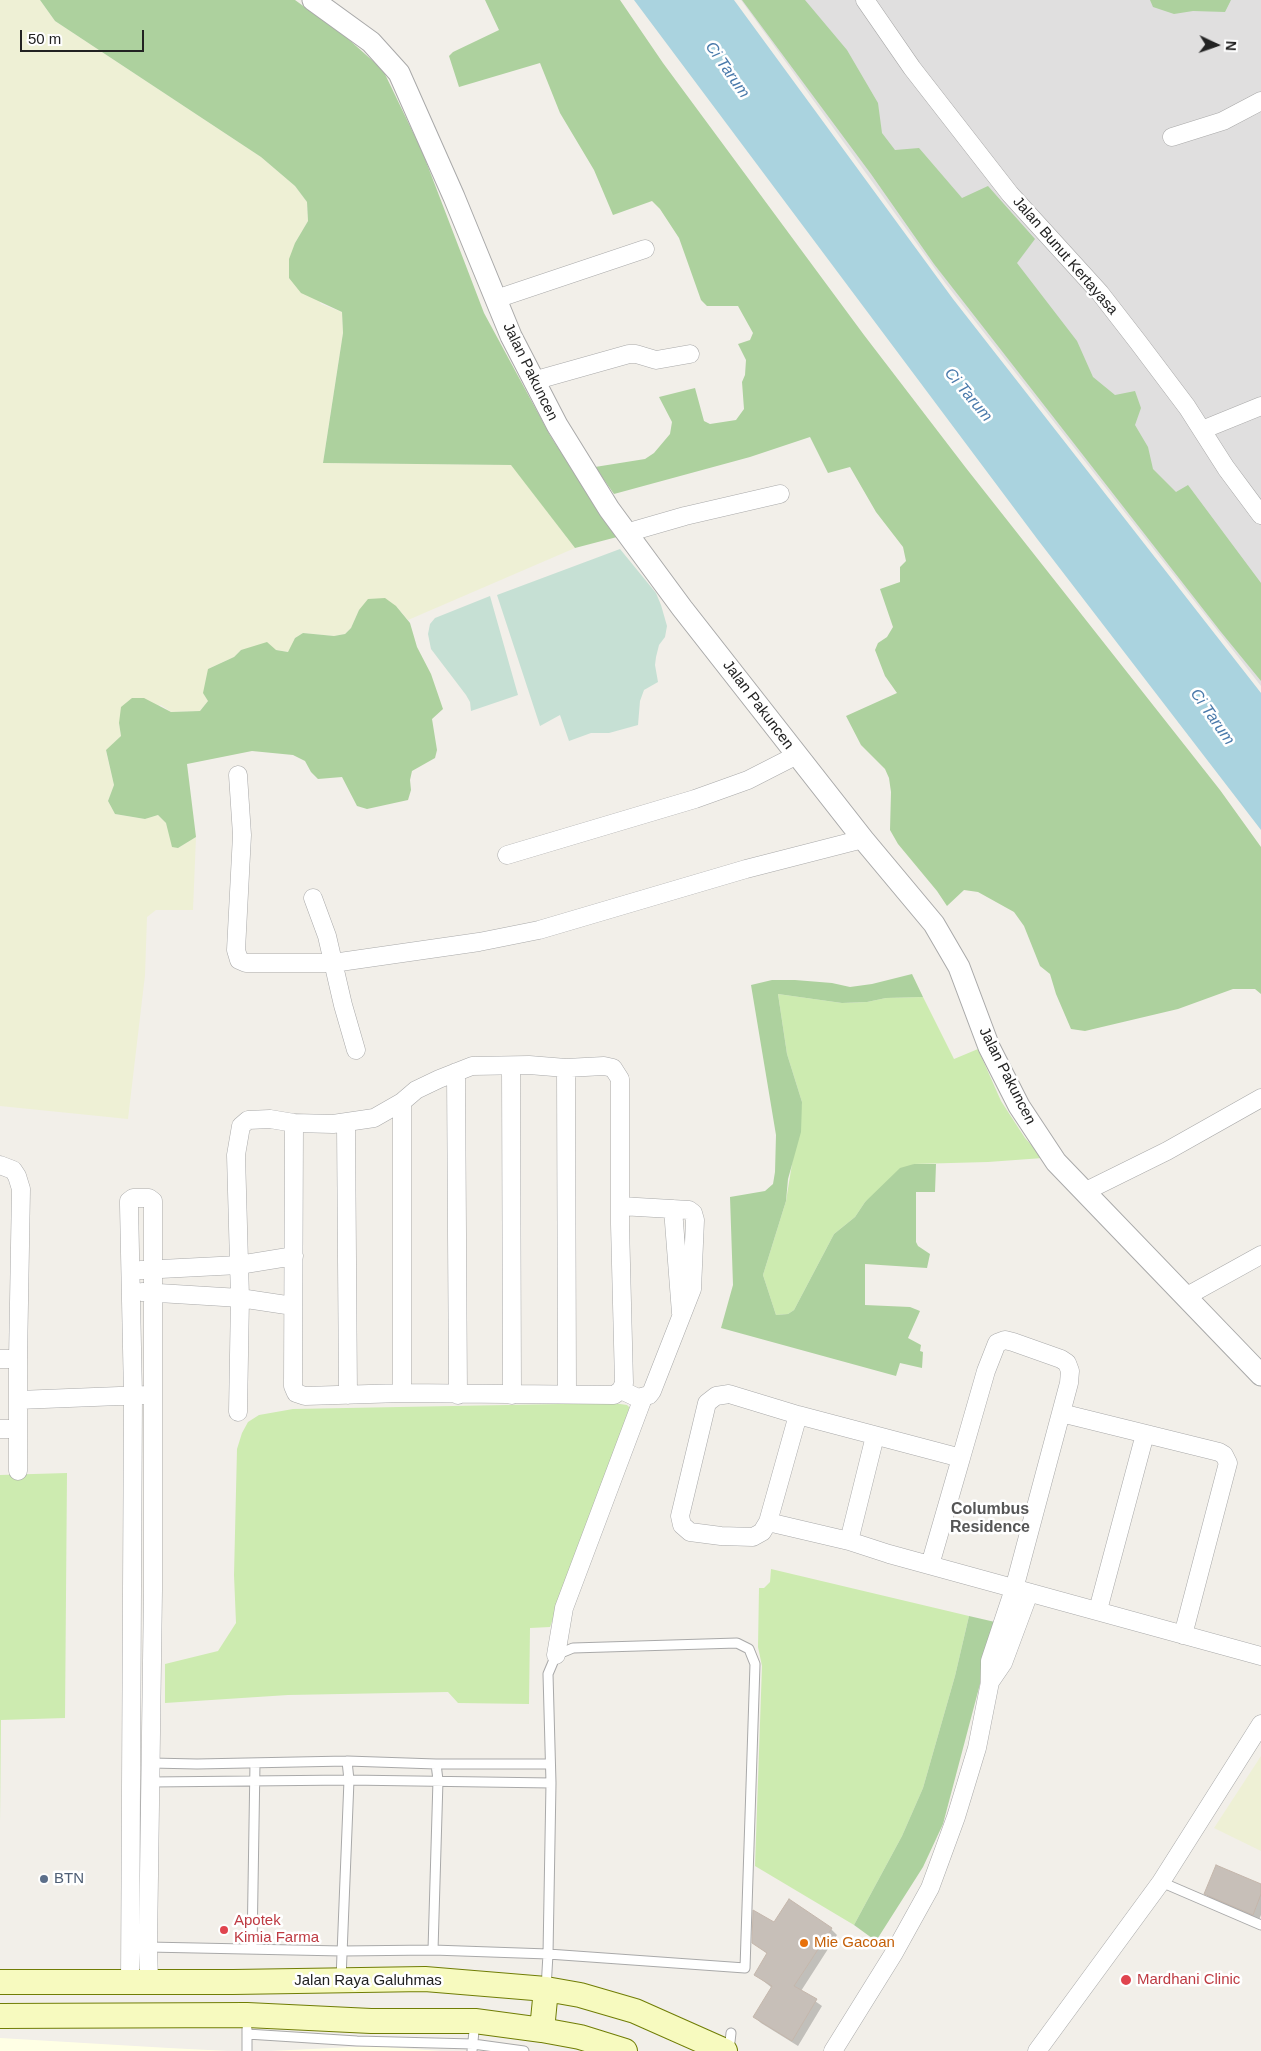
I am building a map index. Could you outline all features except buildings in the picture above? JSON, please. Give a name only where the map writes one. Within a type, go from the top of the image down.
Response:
[{"type":"main road","name":"Jalan Raya Galuhmas","points":[[0,1982],[234,1982],[425,1979],[546,1989],[580,1995],[634,2011],[728,2045]]},
{"type":"main road","points":[[542,2030],[546,1989]]},
{"type":"main road","points":[[0,2016],[247,2025],[371,2021],[473,2039],[542,2030],[580,2037],[625,2051]]},
{"type":"street","name":"Jalan Pakuncen","points":[[313,0],[371,42],[399,73],[421,119],[511,336],[533,381],[573,452],[609,509],[682,608],[725,660],[764,715],[934,924],[959,967],[989,1047],[1019,1106],[1056,1162],[1261,1375]]},
{"type":"street","name":"Jalan Bunut Kertayasa","points":[[865,0],[912,68],[970,144],[1010,194],[1100,294],[1182,400],[1226,468],[1261,515]]},
{"type":"street","points":[[1172,137],[1223,121],[1261,101]]},
{"type":"street","points":[[496,299],[645,249]]},
{"type":"street","points":[[533,381],[629,354],[666,360],[690,354]]},
{"type":"street","points":[[1202,430],[1261,406]]},
{"type":"street","points":[[626,533],[685,516],[780,494]]},
{"type":"street","points":[[507,855],[695,799],[748,780],[797,755]]},
{"type":"street","points":[[238,775],[242,835],[236,950],[239,960],[246,963],[333,964],[478,942],[539,930],[746,869],[863,839]]},
{"type":"street","points":[[313,898],[326,936],[356,1050]]},
{"type":"street","points":[[238,1412],[240,1298],[236,1155],[242,1126],[248,1120],[346,1124],[374,1118],[402,1102],[416,1090],[472,1066],[529,1065],[566,1068],[604,1066],[613,1068],[620,1079],[620,1206],[624,1383],[621,1390],[614,1395],[402,1393],[305,1396],[296,1393],[293,1386],[294,1123]]},
{"type":"street","points":[[511,1066],[512,1395]]},
{"type":"street","points":[[566,1068],[567,1394]]},
{"type":"street","points":[[456,1072],[458,1395]]},
{"type":"street","points":[[1084,1192],[1159,1155],[1261,1098]]},
{"type":"street","points":[[402,1102],[402,1393]]},
{"type":"street","points":[[346,1124],[348,1394]]},
{"type":"street","points":[[0,1165],[13,1170],[21,1189],[9,1359],[18,1400],[18,1471]]},
{"type":"street","points":[[133,1198],[149,1198],[153,1200],[151,1782],[148,1947],[140,1982],[130,1201],[133,1198]]},
{"type":"street","points":[[620,1206],[689,1210],[693,1213],[695,1220],[692,1289],[652,1391],[649,1396],[638,1398],[621,1390]]},
{"type":"street","points":[[1186,1296],[1261,1255]]},
{"type":"street","points":[[131,1269],[152,1270],[239,1265],[294,1256]]},
{"type":"street","points":[[131,1291],[240,1298],[293,1306]]},
{"type":"street","points":[[833,2051],[894,1952],[930,1888],[956,1817],[977,1748],[990,1682],[990,1661],[1021,1591],[1069,1383],[1070,1371],[1068,1364],[1061,1359],[1005,1340],[997,1343],[986,1371],[930,1565]]},
{"type":"street","points":[[18,1400],[153,1394]]},
{"type":"street","points":[[798,1415],[768,1522],[762,1532],[753,1537],[721,1536],[690,1532],[682,1525],[680,1516],[707,1404],[716,1396],[728,1394],[798,1415],[961,1458]]},
{"type":"street","points":[[556,1655],[564,1608],[643,1398]]},
{"type":"street","points":[[1061,1413],[1219,1452],[1224,1455],[1228,1464],[1183,1635]]},
{"type":"street","points":[[0,1429],[18,1429]]},
{"type":"street","points":[[1098,1610],[1145,1434]]},
{"type":"street","points":[[849,1541],[875,1436]]},
{"type":"street","points":[[768,1522],[849,1541],[1021,1591],[1098,1610],[1261,1656]]},
{"type":"street","points":[[1037,2051],[1161,1882],[1261,1724]]},
{"type":"lane","points":[[148,1947],[342,1951],[433,1950],[548,1954],[745,1968],[755,1674],[755,1664],[749,1649],[737,1643],[573,1648],[556,1655],[548,1674],[551,1783],[548,1954],[546,1989]]},
{"type":"lane","points":[[151,1763],[347,1761],[436,1764],[550,1764]]},
{"type":"lane","points":[[341,1979],[349,1780],[347,1761]]},
{"type":"lane","points":[[252,1949],[255,1763]]},
{"type":"lane","points":[[433,1950],[438,1780],[436,1764]]},
{"type":"lane","points":[[151,1782],[438,1780],[551,1783]]},
{"type":"lane","points":[[1161,1882],[1261,1925]]},
{"type":"lane","points":[[247,2025],[247,2051]]},
{"type":"lane","points":[[473,2039],[524,2051]]},
{"type":"shaded area","points":[[0,0],[40,0],[55,21],[261,157],[295,186],[307,202],[308,221],[295,243],[321,304],[342,312],[343,333],[323,463],[512,465],[575,548],[408,620],[396,606],[359,610],[351,628],[345,634],[334,636],[303,633],[295,638],[289,652],[241,650],[234,657],[208,669],[208,701],[200,711],[171,712],[161,705],[119,723],[121,736],[106,751],[114,785],[108,801],[115,814],[145,819],[158,815],[166,823],[178,848],[196,837],[193,910],[156,910],[147,917],[145,975],[128,1119],[0,1106]]},
{"type":"shaded area","points":[[741,0],[1261,0],[1261,686],[946,284]]},
{"type":"shaded area","points":[[620,549],[656,593],[667,626],[665,637],[659,645],[656,657],[655,665],[658,682],[644,690],[640,701],[638,725],[609,733],[591,733],[569,741],[560,715],[540,726],[497,595]]},
{"type":"shaded area","points":[[490,596],[518,695],[471,711],[470,702],[466,695],[431,649],[428,634],[430,624],[435,618]]},
{"type":"shaded area","points":[[1261,1756],[1261,1851],[1214,1828]]},
{"type":"shaded area","points":[[0,2038],[169,2048],[228,2051],[0,2051]]},
{"type":"shaded area","points":[[373,2046],[441,2051],[270,2051]]},
{"type":"green space","points":[[40,0],[295,0],[346,37],[383,70],[422,151],[484,313],[551,437],[617,537],[575,548],[511,465],[323,463],[343,333],[342,312],[301,293],[289,278],[289,259],[295,243],[308,221],[307,202],[295,186],[261,157],[55,21]]},
{"type":"green space","points":[[485,0],[620,0],[663,63],[864,335],[966,468],[1220,790],[1261,847],[1261,994],[1255,989],[1233,989],[1178,1009],[1085,1031],[1071,1029],[1056,994],[1050,974],[1040,966],[1024,926],[1014,912],[978,892],[964,890],[947,906],[898,844],[890,830],[891,792],[889,778],[885,769],[861,745],[846,716],[897,693],[885,676],[875,650],[878,643],[887,637],[893,627],[880,589],[900,582],[900,567],[906,561],[903,547],[876,512],[850,467],[828,473],[810,437],[750,457],[614,494],[595,467],[645,459],[654,453],[670,434],[672,422],[659,397],[695,388],[704,421],[710,424],[736,420],[744,409],[742,382],[745,375],[746,360],[738,344],[750,340],[753,333],[738,306],[707,306],[701,300],[679,238],[660,209],[652,201],[613,215],[594,170],[560,113],[540,63],[459,87],[449,56],[453,52],[499,30]]},
{"type":"green space","points":[[742,0],[805,0],[847,50],[878,103],[882,133],[895,150],[919,148],[962,198],[988,186],[1035,239],[1017,263],[1077,341],[1093,377],[1115,395],[1135,391],[1141,408],[1135,425],[1148,447],[1153,469],[1176,492],[1188,485],[1261,583],[1261,681],[934,264],[871,174]]},
{"type":"green space","points":[[1150,0],[1231,0],[1225,12],[1193,11],[1174,14],[1153,7]]},
{"type":"green space","points":[[385,598],[396,606],[410,623],[417,647],[431,674],[443,709],[432,719],[437,750],[435,758],[412,771],[410,780],[411,790],[408,800],[367,809],[357,806],[342,777],[318,779],[311,772],[305,761],[293,755],[252,751],[187,764],[196,837],[178,848],[172,847],[166,823],[158,815],[145,819],[115,814],[108,801],[114,785],[106,750],[121,736],[119,723],[121,707],[132,698],[144,698],[171,712],[200,711],[208,701],[203,693],[208,669],[234,657],[241,650],[267,642],[276,650],[288,652],[295,638],[303,633],[334,636],[345,634],[351,628],[359,610],[368,599]]},
{"type":"green space","points":[[912,974],[923,997],[886,998],[867,1002],[842,1003],[778,994],[787,1054],[802,1102],[801,1132],[788,1179],[786,1201],[763,1275],[776,1315],[788,1314],[794,1310],[834,1234],[855,1217],[865,1202],[900,1168],[914,1164],[936,1164],[935,1192],[916,1192],[916,1242],[918,1246],[930,1254],[927,1268],[865,1264],[865,1305],[910,1307],[920,1311],[908,1338],[921,1345],[920,1351],[923,1352],[922,1368],[900,1363],[896,1376],[721,1328],[733,1285],[730,1197],[765,1191],[773,1184],[775,1172],[776,1135],[751,985],[772,980],[795,980],[832,983],[850,987],[872,984]]},
{"type":"green space","points":[[778,994],[842,1003],[867,1002],[886,998],[923,997],[954,1059],[978,1049],[1001,1101],[1025,1138],[1043,1158],[914,1164],[865,1202],[855,1217],[834,1234],[794,1310],[788,1314],[776,1315],[763,1275],[786,1201],[802,1102],[787,1054]]},
{"type":"green space","points":[[613,1403],[627,1405],[631,1409],[550,1627],[530,1628],[529,1704],[458,1703],[448,1692],[288,1695],[165,1703],[165,1664],[218,1651],[236,1623],[234,1575],[237,1449],[248,1422],[259,1415],[293,1409]]},
{"type":"green space","points":[[67,1473],[65,1718],[1,1720],[0,1822],[0,1475]]},
{"type":"green space","points":[[771,1569],[969,1616],[955,1676],[923,1788],[902,1836],[854,1925],[755,1866],[762,1666],[758,1647],[759,1588],[764,1588],[770,1582]]},
{"type":"green space","points":[[969,1616],[995,1622],[981,1665],[980,1684],[943,1824],[923,1867],[876,1941],[854,1925],[902,1836],[923,1788],[955,1676]]},
{"type":"water","name":"Ci Tarum","points":[[634,0],[734,0],[953,299],[1261,693],[1261,830],[1038,540]]},
{"type":"place","name":"BTN","points":[[44,1879]]},
{"type":"place","name":"Apotek Kimia Farma","points":[[224,1930]]},
{"type":"place","name":"Mie Gacoan","points":[[804,1943]]},
{"type":"place","name":"Mardhani Clinic","points":[[1126,1980]]},
{"type":"district","name":"Columbus Residence","points":[[990,1519]]}]
